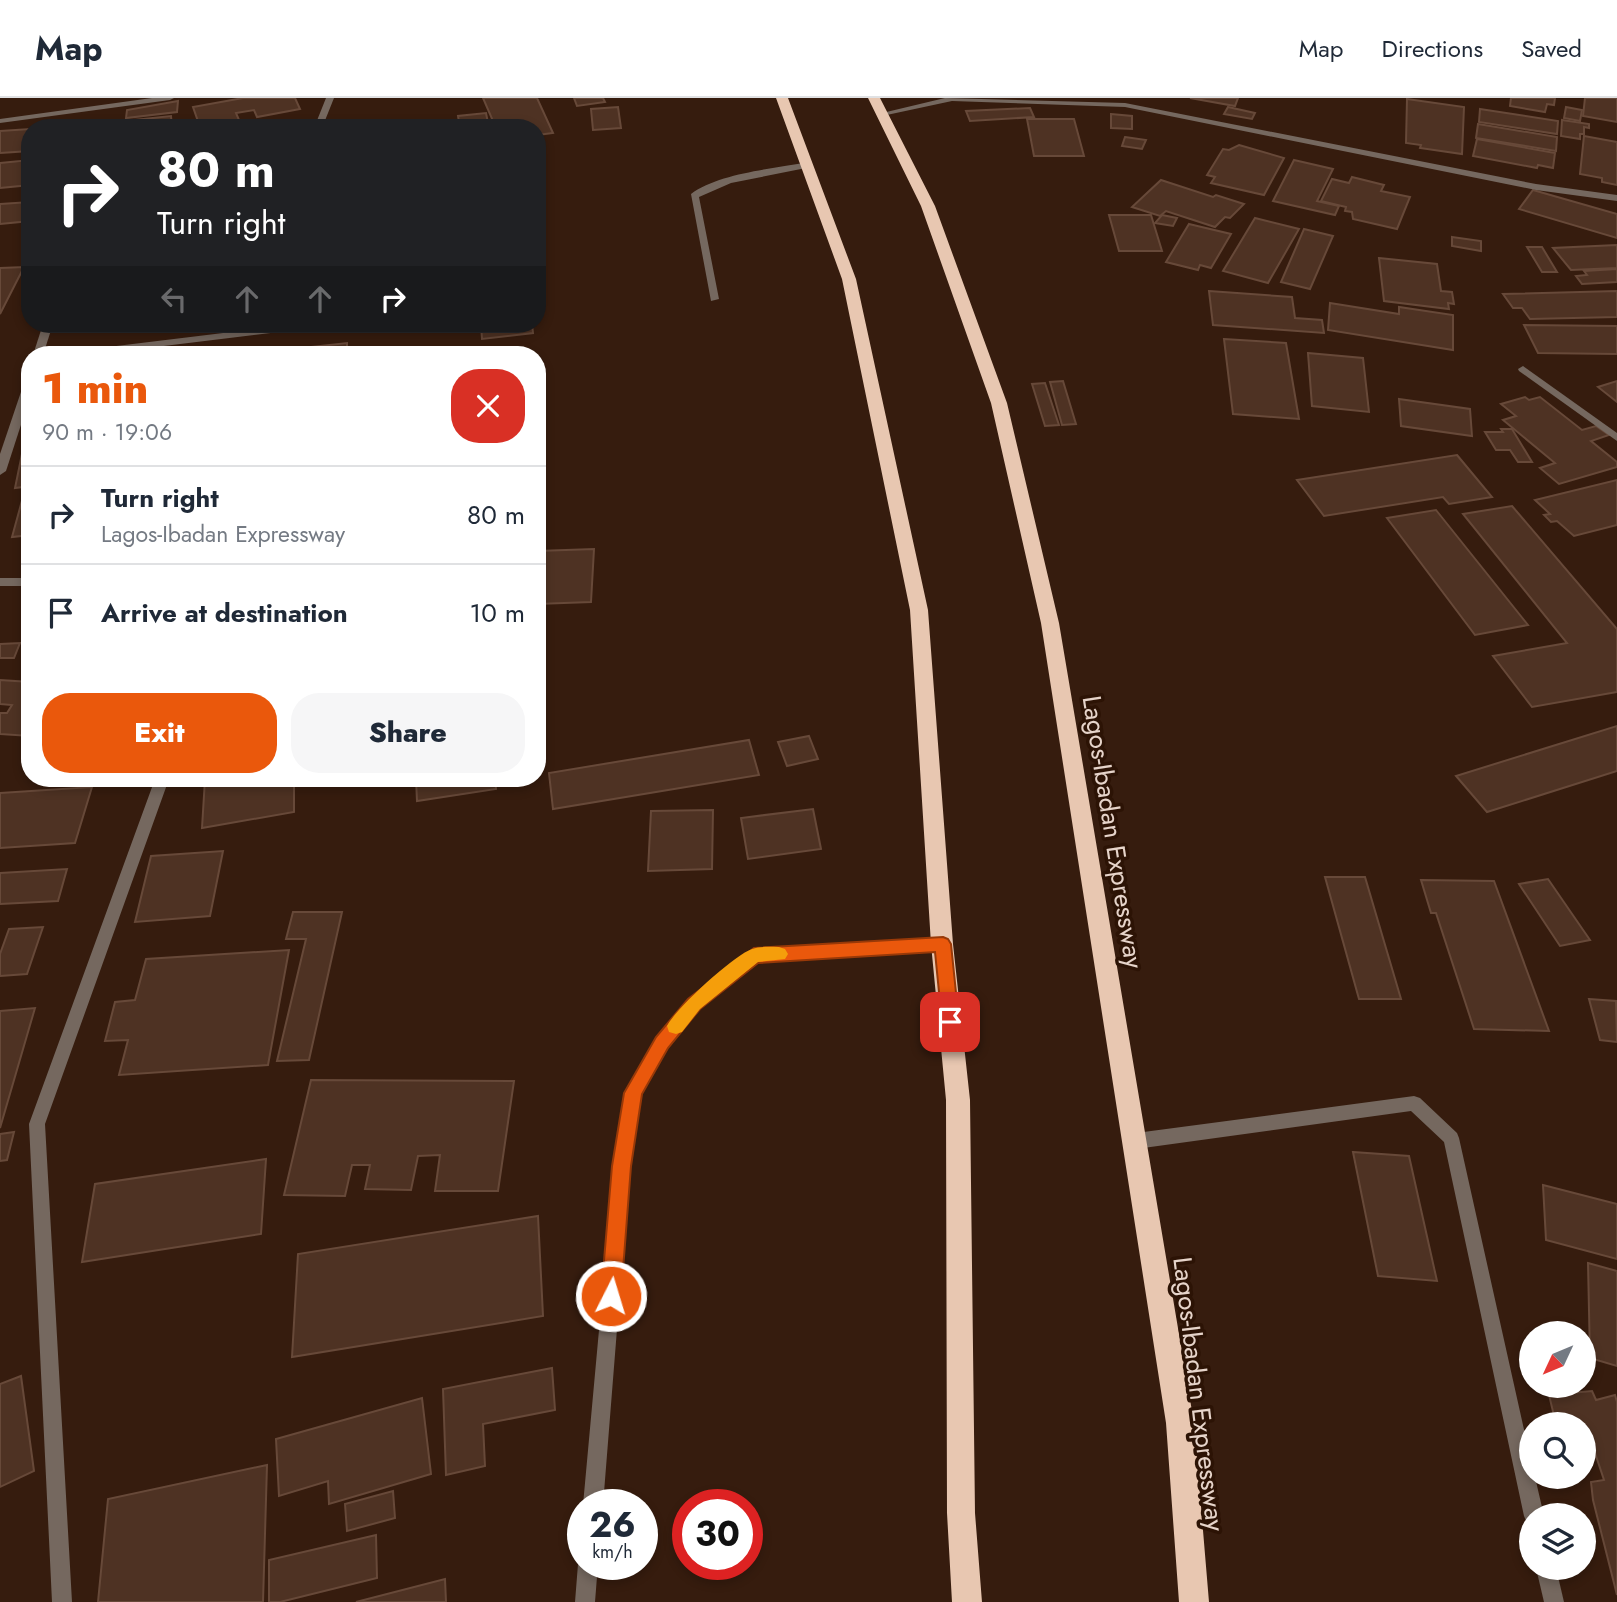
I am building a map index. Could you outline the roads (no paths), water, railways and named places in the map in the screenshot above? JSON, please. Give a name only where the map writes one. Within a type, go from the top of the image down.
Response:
[{"type":"highway","points":[[782,98],[849,279],[919,610],[943,944],[958,1100],[961,1513],[967,1602]]},
{"type":"highway","name":"Lagos-Ibadan Expressway","points":[[878,106],[928,206],[999,402],[1050,623],[1180,1423],[1194,1602]]},
{"type":"street","points":[[0,121],[170,98]]},
{"type":"street","points":[[322,119],[330,98]]},
{"type":"street","points":[[878,106],[952,99],[1125,105],[1536,187],[1617,198]]},
{"type":"street","points":[[714,299],[694,196],[713,184],[808,165]]},
{"type":"street","points":[[140,346],[247,333]]},
{"type":"street","points":[[1523,369],[1617,438]]},
{"type":"street","points":[[0,471],[4,448],[21,404]]},
{"type":"street","points":[[0,582],[21,582]]},
{"type":"street","points":[[62,1602],[37,1124],[159,787]]},
{"type":"street","points":[[594,1489],[622,1166],[633,1093],[662,1043],[694,1004],[754,956],[943,944]]},
{"type":"street","points":[[1136,1142],[1413,1103],[1451,1138],[1531,1503]]},
{"type":"street","points":[[585,1602],[587,1580]]},
{"type":"street","points":[[1549,1580],[1554,1602]]}]
